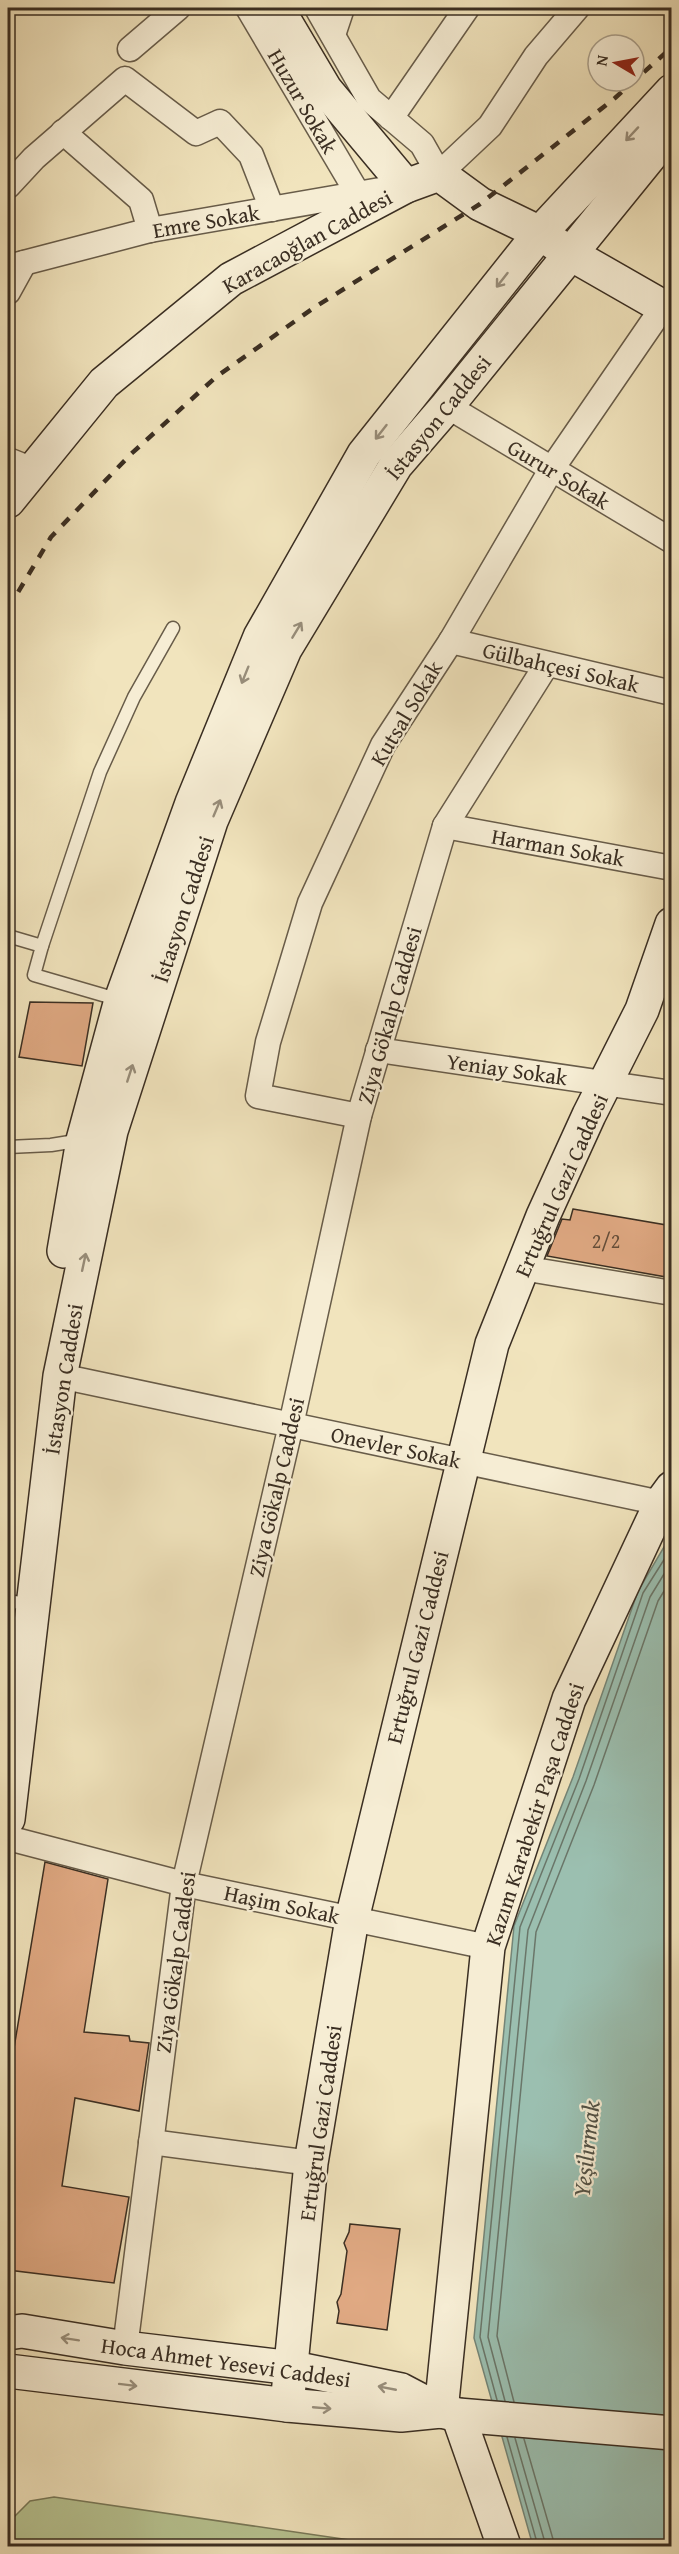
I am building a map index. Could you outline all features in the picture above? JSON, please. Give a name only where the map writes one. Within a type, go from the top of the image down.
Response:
[{"type":"street","points":[[130,49],[178,8]]},
{"type":"street","name":"Huzur Sokak","points":[[248,8],[358,194]]},
{"type":"street","points":[[277,8],[325,88],[406,186]]},
{"type":"street","points":[[317,8],[369,99],[422,144],[439,174],[480,204],[540,233],[569,253],[667,310]]},
{"type":"street","points":[[333,35],[342,8]]},
{"type":"street","points":[[392,118],[467,8]]},
{"type":"street","name":"Karacaoğlan Caddesi","points":[[8,501],[20,465],[104,383],[231,279],[406,186],[439,174],[490,126],[536,56],[578,8]]},
{"type":"street","points":[[8,186],[34,158],[125,79],[196,133],[220,122],[251,155],[272,209]]},
{"type":"street","name":"İstasyon Caddesi","points":[[8,1819],[18,1603],[51,1325],[83,1140],[121,1000],[192,803],[260,637],[364,454],[540,233],[672,91]]},
{"type":"street","name":"İstasyon Caddesi","points":[[8,1667],[60,1376],[111,1131],[211,820],[285,650],[396,465],[447,406],[672,129]]},
{"type":"street","points":[[63,132],[141,200],[150,230]]},
{"type":"street","name":"Emre Sokak","points":[[16,265],[150,230],[406,186]]},
{"type":"street","points":[[8,292],[16,265]]},
{"type":"street","name":"Kutsal Sokak","points":[[359,1116],[258,1096],[266,1053],[310,903],[383,745],[451,641],[551,470],[667,310]]},
{"type":"street","name":"Gurur Sokak","points":[[447,406],[672,542]]},
{"type":"street","name":"Gülbahçesi Sokak","points":[[451,641],[672,693]]},
{"type":"street","name":"Ziya Gökalp Caddesi","points":[[125,2348],[184,1884],[291,1425],[359,1116],[445,826],[547,664]]},
{"type":"street","name":"Harman Sokak","points":[[445,826],[672,868]]},
{"type":"street","name":"Ertuğrul Gazi Caddesi","points":[[287,2404],[293,2368],[311,2163],[352,1919],[492,1344],[543,1216],[589,1115],[642,1010],[672,924]]},
{"type":"street","name":"Yeniay Sokak","points":[[378,1050],[672,1093]]},
{"type":"street","points":[[522,1268],[672,1293]]},
{"type":"street","name":"Onevler Sokak","points":[[60,1376],[462,1461],[666,1496]]},
{"type":"street","name":"Kazım Karabekir Paşa Caddesi","points":[[456,2414],[488,1947],[569,1699],[666,1496]]},
{"type":"street","name":"Haşim Sokak","points":[[8,1838],[184,1884],[488,1947]]},
{"type":"street","points":[[151,2142],[311,2163]]},
{"type":"street","name":"Hoca Ahmet Yesevi Caddesi","points":[[8,2333],[22,2331],[125,2348],[293,2368],[401,2390],[456,2414]]},
{"type":"street","name":"Hoca Ahmet Yesevi Caddesi","points":[[8,2371],[401,2415],[456,2414]]},
{"type":"street","points":[[504,2547],[456,2414],[672,2433]]},
{"type":"lane","points":[[121,1000],[33,975],[100,772],[134,697],[173,628]]},
{"type":"lane","points":[[8,936],[42,946]]},
{"type":"lane","points":[[8,1147],[51,1145],[83,1140]]},
{"type":"green space","points":[[54,2497],[391,2546],[8,2546],[8,2523],[30,2501]]},
{"type":"water","name":"Yeşilırmak","points":[[671,1535],[671,2546],[533,2546],[474,2338],[514,1926],[573,1777],[638,1591]]},
{"type":"building","points":[[30,1002],[93,1003],[82,1066],[19,1057]]},
{"type":"building","points":[[573,1209],[672,1226],[672,1278],[547,1256],[562,1219],[570,1220]]},
{"type":"building","points":[[45,1862],[108,1879],[84,2032],[129,2036],[130,2041],[149,2043],[139,2111],[75,2098],[62,2186],[129,2197],[114,2283],[8,2270],[8,2061],[10,2047],[14,2048]]},
{"type":"building","points":[[350,2224],[400,2229],[387,2330],[337,2323],[339,2311],[337,2302],[341,2294],[347,2251],[344,2243]]},
{"type":"railway","points":[[8,609],[51,537],[131,454],[216,377],[315,307],[480,204],[615,98],[672,47]]}]
